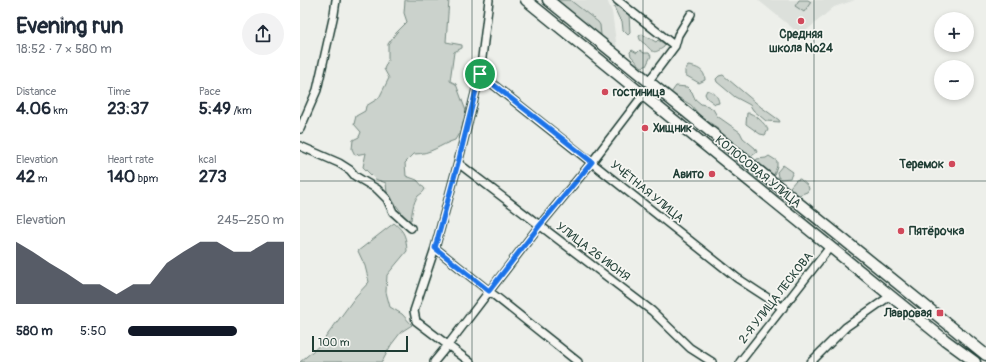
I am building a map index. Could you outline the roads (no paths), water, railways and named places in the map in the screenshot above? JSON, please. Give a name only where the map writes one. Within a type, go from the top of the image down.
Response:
[{"type":"highway","name":"КОЛОСОВАЯ УЛИЦА","points":[[526,0],[890,296],[975,362]]},
{"type":"highway","name":"КОЛОСОВАЯ УЛИЦА","points":[[548,0],[986,355]]},
{"type":"street","points":[[300,129],[317,90],[336,0]]},
{"type":"street","points":[[470,362],[416,321],[414,311],[435,248],[480,74],[489,0]]},
{"type":"street","points":[[617,0],[675,46]]},
{"type":"street","points":[[648,82],[675,46],[678,34],[691,14]]},
{"type":"street","name":"УЧЁТНАЯ УЛИЦА","points":[[480,74],[737,278],[783,308]]},
{"type":"street","points":[[434,362],[643,95]]},
{"type":"street","points":[[300,146],[339,163],[350,170],[355,176],[378,189],[387,199],[393,212],[411,228]]},
{"type":"street","name":"УЛИЦА 26 ИЮНЯ","points":[[458,163],[652,311],[690,348],[712,362]]},
{"type":"street","name":"2-Я УЛИЦА ЛЕСКОВА","points":[[740,362],[830,246]]},
{"type":"street","points":[[435,248],[578,362]]},
{"type":"street","points":[[811,362],[846,327],[890,296]]},
{"type":"place","name":"Средняя школа №24","points":[[801,21]]},
{"type":"place","name":"гостиница","points":[[605,92]]},
{"type":"place","name":"Хищник","points":[[645,128]]},
{"type":"place","name":"Теремок","points":[[952,164]]},
{"type":"place","name":"Авито","points":[[712,174]]},
{"type":"place","name":"Пятёрочка","points":[[901,231]]},
{"type":"place","name":"Лавровая","points":[[940,313]]}]
